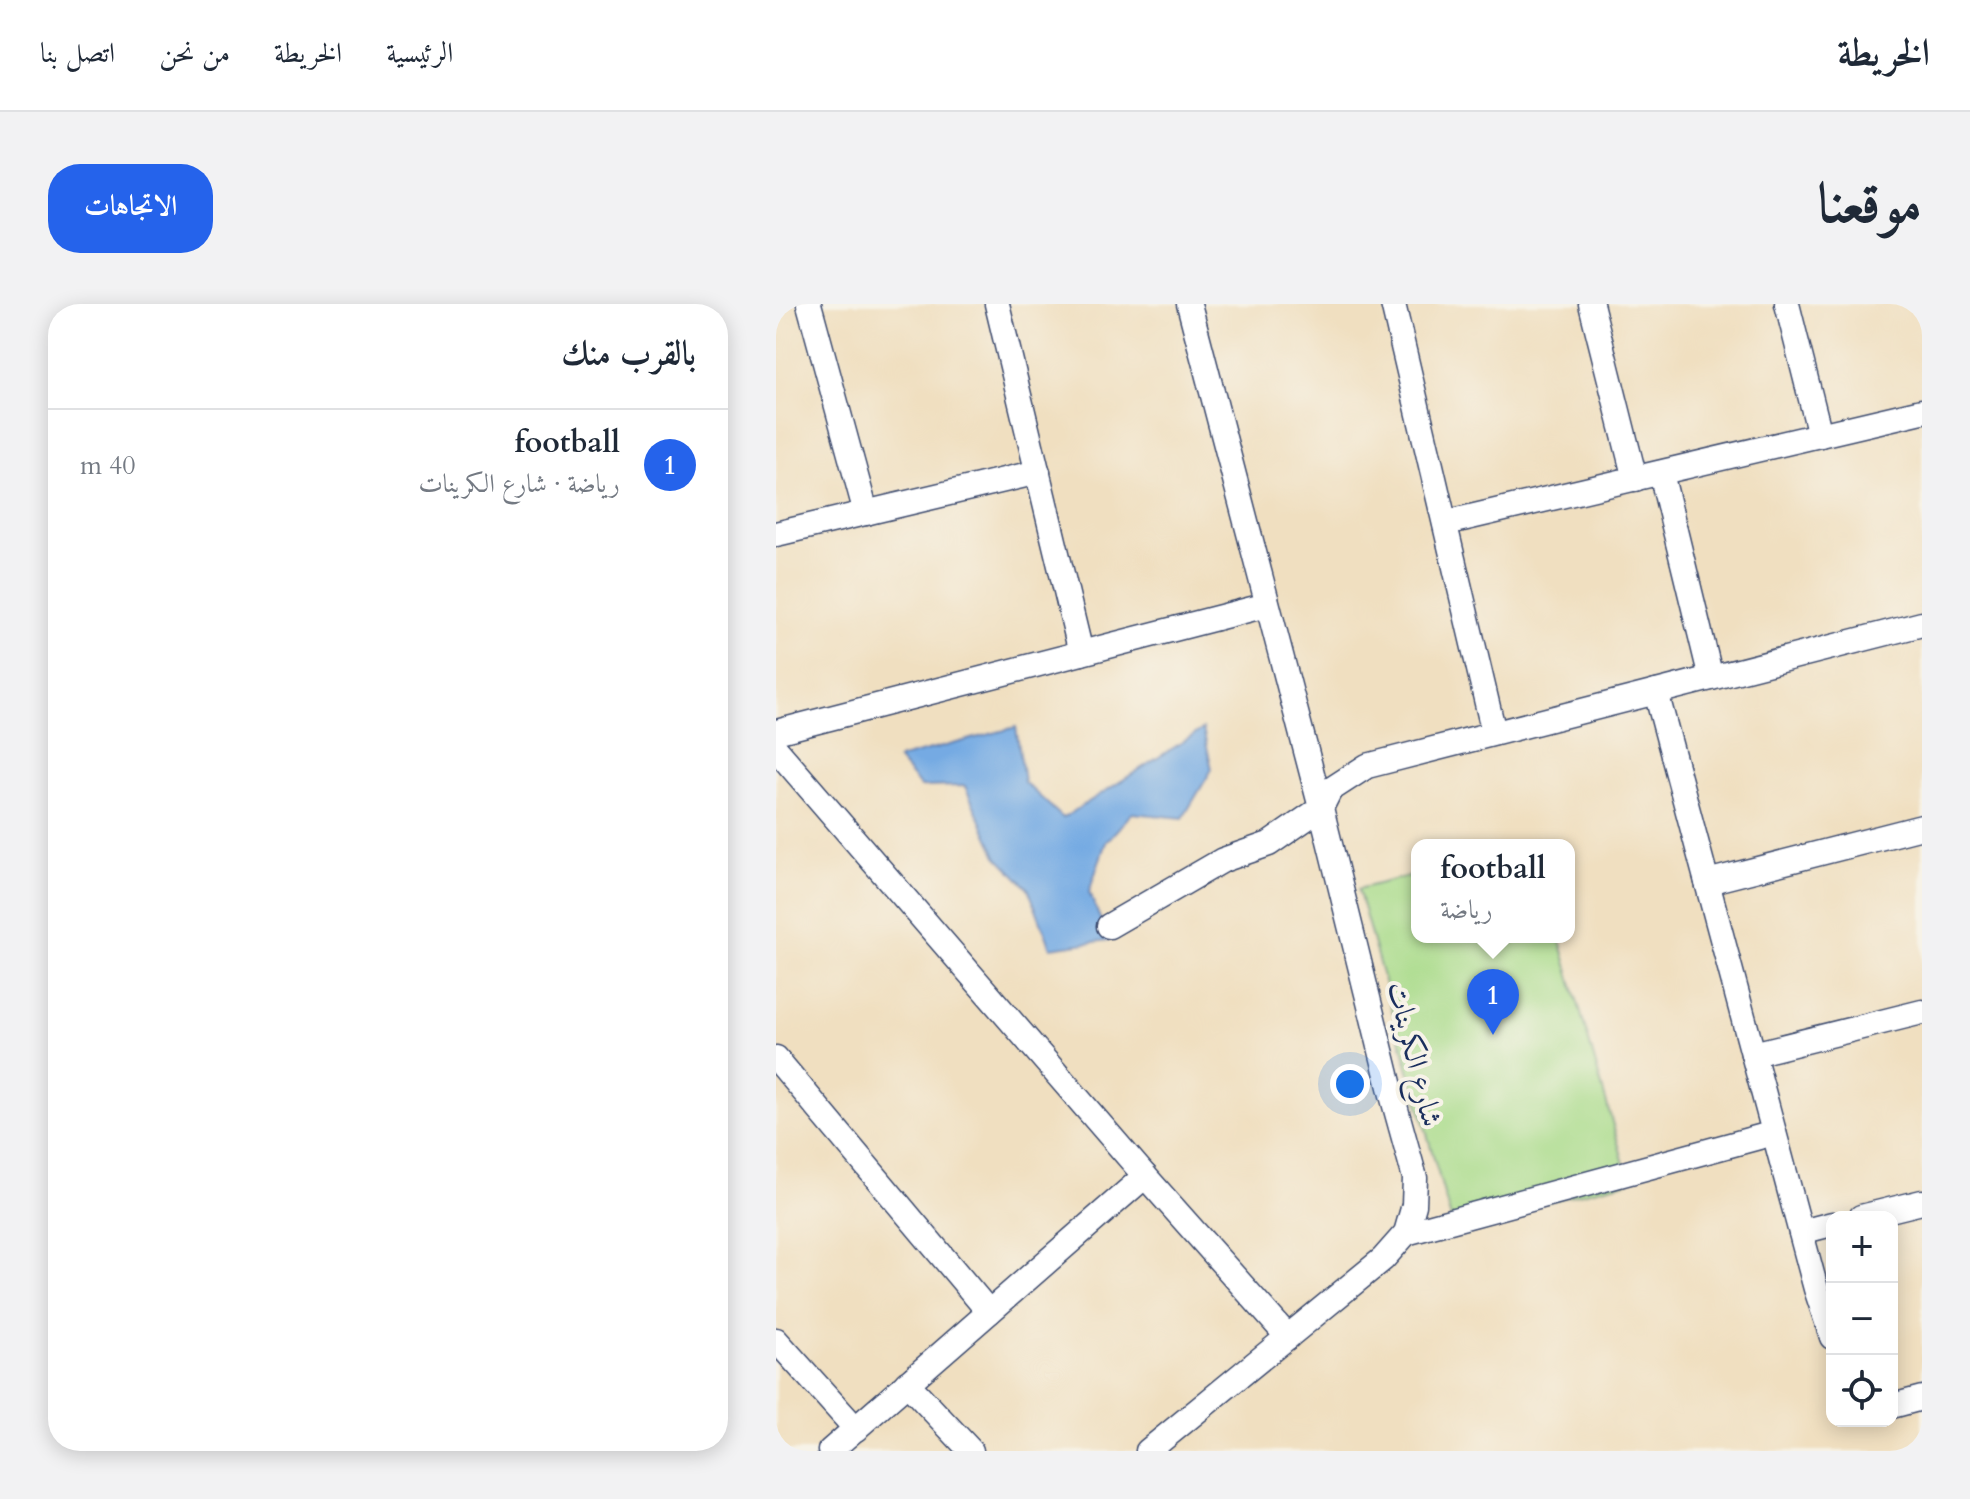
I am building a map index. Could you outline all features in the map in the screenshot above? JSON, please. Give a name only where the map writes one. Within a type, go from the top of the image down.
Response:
[{"type":"street","points":[[809,304],[866,513]]},
{"type":"street","points":[[997,304],[1081,653]]},
{"type":"street","name":"شارع الکرينات","points":[[1189,304],[1415,1178],[1414,1205],[1406,1233]]},
{"type":"street","points":[[1393,304],[1494,733]]},
{"type":"street","points":[[1591,304],[1635,479]]},
{"type":"street","points":[[1787,304],[1820,435]]},
{"type":"street","points":[[1445,523],[1922,411]]},
{"type":"street","points":[[776,534],[1038,472]]},
{"type":"street","points":[[1661,473],[1711,678]]},
{"type":"street","points":[[776,732],[1267,605]]},
{"type":"street","points":[[1109,926],[1223,860],[1269,844],[1321,808],[1330,790],[1367,766],[1922,624]]},
{"type":"street","points":[[1656,692],[1826,1317]]},
{"type":"street","points":[[779,758],[1288,1337]]},
{"type":"street","points":[[1707,882],[1922,827]]},
{"type":"street","points":[[1753,1054],[1922,1012]]},
{"type":"street","points":[[776,1058],[989,1312]]},
{"type":"street","points":[[1148,1451],[1383,1259],[1406,1233],[1774,1133]]},
{"type":"street","points":[[830,1451],[1145,1176]]},
{"type":"street","points":[[1885,1211],[1922,1202]]},
{"type":"street","points":[[1801,1232],[1826,1226]]},
{"type":"street","points":[[776,1340],[856,1429]]},
{"type":"street","points":[[907,1383],[971,1451]]},
{"type":"street","points":[[1898,1404],[1922,1398]]},
{"type":"green space","points":[[1411,876],[1411,943],[1561,943],[1629,1181],[1453,1226],[1358,889]]},
{"type":"water","points":[[1016,727],[1024,782],[1063,818],[1203,729],[1212,769],[1183,818],[1132,813],[1106,842],[1089,892],[1109,940],[1051,948],[1028,888],[997,856],[965,786],[921,787],[897,759]]},
{"type":"place","name":"football","points":[[1493,1035]]}]
